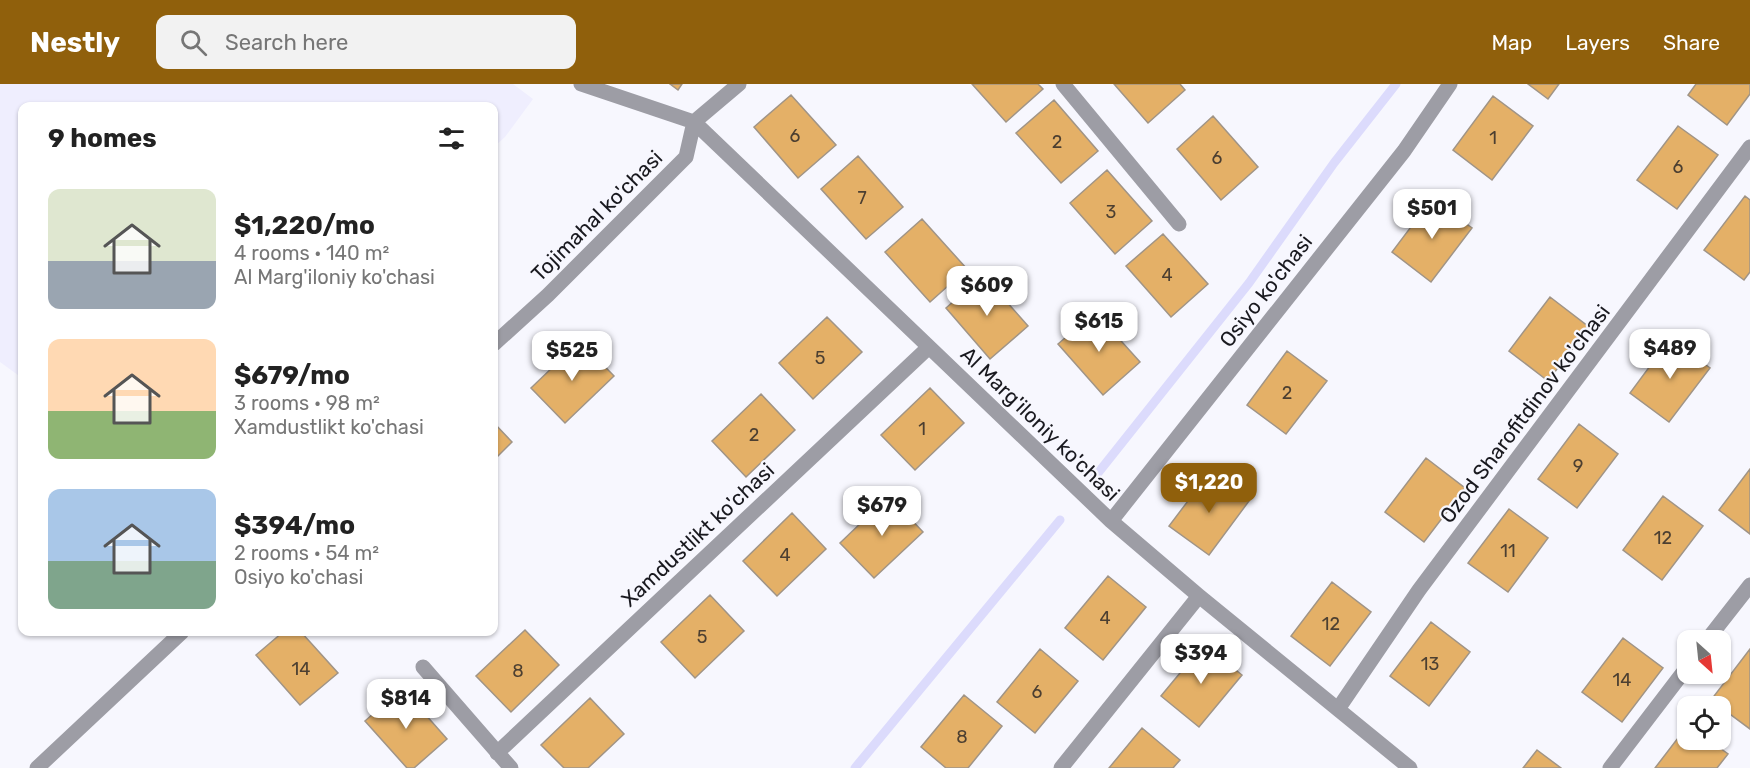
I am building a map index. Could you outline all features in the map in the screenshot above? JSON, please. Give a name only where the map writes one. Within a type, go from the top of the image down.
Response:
[{"type":"street","name":"Al Marg'iloniy ko'chasi","points":[[581,84],[694,122],[1111,521],[1198,596],[1338,709],[1402,766]]},
{"type":"street","points":[[694,122],[739,84]]},
{"type":"street","points":[[1063,84],[1179,224]]},
{"type":"street","name":"Osiyo ko'chasi","points":[[1111,521],[1404,151],[1450,84]]},
{"type":"street","name":"Tojimahal ko'chasi","points":[[498,340],[548,295],[686,157],[694,122]]},
{"type":"street","name":"Ozod Sharofitdinov ko'chasi","points":[[1338,709],[1419,590],[1750,147]]},
{"type":"street","name":"Xamdustlikt ko'chasi","points":[[497,753],[929,347]]},
{"type":"street","points":[[1715,630],[1750,585]]},
{"type":"street","points":[[1061,768],[1198,596]]},
{"type":"street","points":[[37,768],[179,636]]},
{"type":"street","points":[[423,667],[511,768]]},
{"type":"street","points":[[1610,768],[1677,680]]},
{"type":"shaded area","points":[[0,84],[513,84],[533,99],[498,143],[498,102],[18,102],[18,375],[0,362]]},
{"type":"building","points":[[670,84],[682,84],[678,90]]},
{"type":"building","points":[[972,84],[1038,84],[1043,89],[1006,122]]},
{"type":"building","points":[[1114,84],[1180,84],[1185,90],[1148,123]]},
{"type":"building","points":[[1528,84],[1559,84],[1548,99]]},
{"type":"building","points":[[1696,84],[1750,84],[1750,94],[1727,125],[1688,95]]},
{"type":"building","points":[[791,95],[836,145],[798,178],[754,127]]},
{"type":"building","points":[[1493,96],[1533,126],[1492,180],[1453,150]]},
{"type":"building","points":[[1054,100],[1098,151],[1061,183],[1016,133]]},
{"type":"building","points":[[1213,116],[1258,167],[1221,200],[1177,149]]},
{"type":"building","points":[[1678,126],[1718,155],[1677,209],[1637,180]]},
{"type":"building","points":[[858,156],[903,207],[866,239],[821,189]]},
{"type":"building","points":[[1107,170],[1152,221],[1115,254],[1070,203]]},
{"type":"building","points":[[1745,196],[1750,200],[1750,272],[1744,280],[1704,250]]},
{"type":"building","points":[[1432,199],[1472,228],[1431,282],[1392,252]]},
{"type":"building","points":[[922,219],[967,269],[930,302],[885,252]]},
{"type":"building","points":[[1163,234],[1208,284],[1171,317],[1126,266]]},
{"type":"building","points":[[983,275],[1028,326],[990,359],[946,308]]},
{"type":"building","points":[[1550,297],[1589,327],[1548,381],[1509,351]]},
{"type":"building","points":[[1095,312],[1140,362],[1103,395],[1058,344]]},
{"type":"building","points":[[827,317],[862,352],[813,399],[779,363]]},
{"type":"building","points":[[1670,339],[1710,368],[1669,422],[1630,393]]},
{"type":"building","points":[[580,341],[614,376],[565,423],[531,388]]},
{"type":"building","points":[[1287,351],[1327,381],[1286,434],[1247,405]]},
{"type":"building","points":[[930,388],[964,423],[915,470],[881,435]]},
{"type":"building","points":[[761,394],[795,430],[746,477],[712,441]]},
{"type":"building","points":[[1579,424],[1618,454],[1577,508],[1538,479]]},
{"type":"building","points":[[498,427],[512,442],[498,456]]},
{"type":"building","points":[[1426,458],[1465,488],[1424,542],[1385,512]]},
{"type":"building","points":[[1750,469],[1750,534],[1719,510]]},
{"type":"building","points":[[1210,472],[1249,501],[1209,555],[1169,526]]},
{"type":"building","points":[[889,496],[923,532],[874,578],[840,543]]},
{"type":"building","points":[[1663,496],[1703,526],[1662,580],[1623,550]]},
{"type":"building","points":[[1509,509],[1548,538],[1508,592],[1468,563]]},
{"type":"building","points":[[792,513],[826,549],[777,596],[743,561]]},
{"type":"building","points":[[1108,576],[1146,607],[1103,660],[1065,628]]},
{"type":"building","points":[[1332,582],[1371,612],[1330,666],[1291,636]]},
{"type":"building","points":[[710,595],[744,631],[695,678],[661,642]]},
{"type":"building","points":[[1431,622],[1470,652],[1429,706],[1390,676]]},
{"type":"building","points":[[525,630],[559,665],[511,712],[476,676]]},
{"type":"building","points":[[278,636],[305,636],[338,673],[300,705],[256,655]]},
{"type":"building","points":[[1623,638],[1663,668],[1622,722],[1582,692]]},
{"type":"building","points":[[1204,644],[1242,675],[1199,727],[1161,696]]},
{"type":"building","points":[[1040,649],[1078,681],[1035,733],[997,702]]},
{"type":"building","points":[[1750,649],[1750,729],[1731,715],[1731,696],[1714,696],[1723,684],[1731,684],[1731,674]]},
{"type":"building","points":[[402,688],[447,739],[414,768],[407,768],[365,721]]},
{"type":"building","points":[[964,695],[1002,726],[968,768],[946,768],[921,747]]},
{"type":"building","points":[[590,698],[624,734],[588,768],[564,768],[541,745]]},
{"type":"building","points":[[1142,728],[1180,760],[1173,768],[1109,768]]},
{"type":"building","points":[[1677,739],[1677,750],[1723,750],[1728,754],[1717,768],[1655,768]]},
{"type":"building","points":[[1537,750],[1561,768],[1523,768]]},
{"type":"waterway","points":[[1094,478],[1249,283],[1334,163],[1396,84]]},
{"type":"waterway","points":[[855,768],[1060,520]]}]
